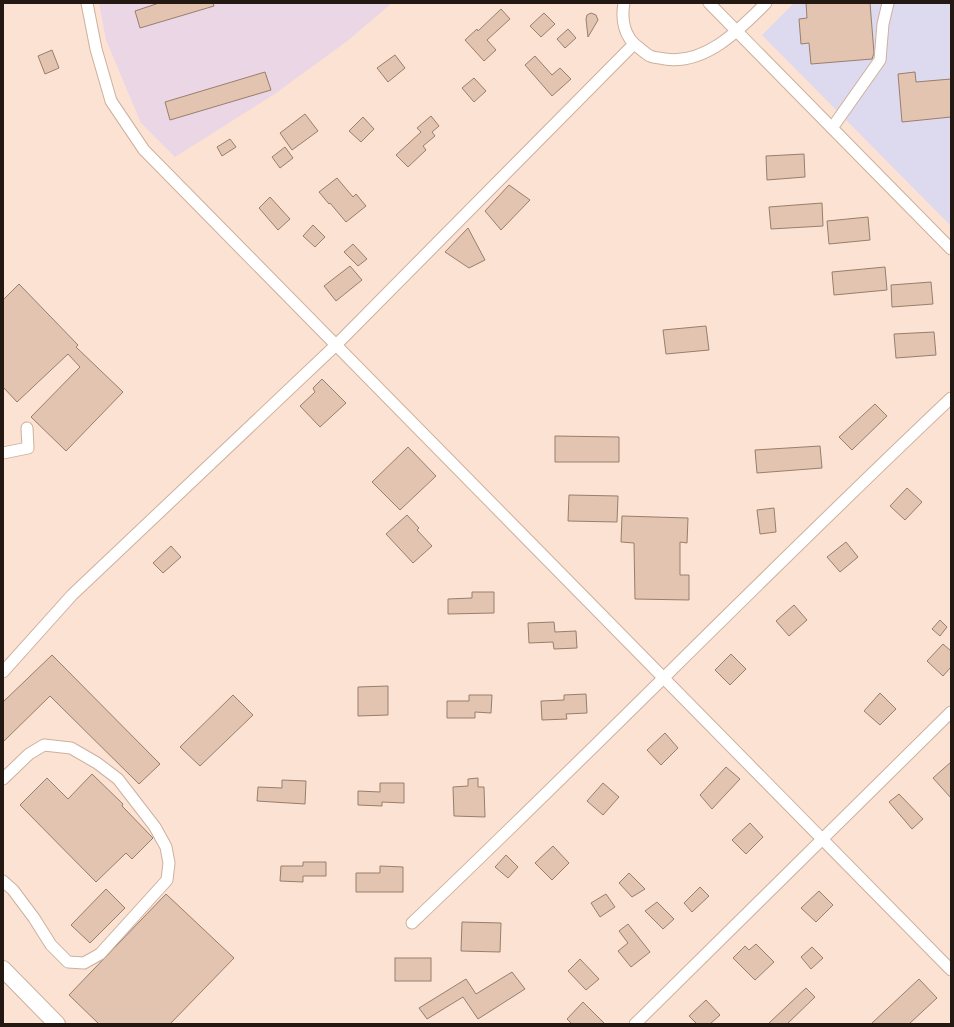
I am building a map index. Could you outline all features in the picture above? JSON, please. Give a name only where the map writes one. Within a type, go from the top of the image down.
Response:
[{"type":"street","points":[[87,3],[96,50],[111,101],[144,150],[951,970]]},
{"type":"street","points":[[624,3],[624,30],[634,44],[651,56],[676,60],[703,54],[737,32],[766,3]]},
{"type":"street","points":[[709,3],[951,249]]},
{"type":"street","points":[[832,128],[880,60],[883,24],[888,3]]},
{"type":"street","points":[[3,672],[72,595],[336,345],[634,44]]},
{"type":"street","points":[[412,923],[488,851],[852,491],[951,398]]},
{"type":"street","points":[[3,453],[28,448],[27,428]]},
{"type":"street","points":[[635,1024],[951,712]]},
{"type":"street","points":[[3,778],[29,754],[44,745],[71,748],[97,763],[118,780],[155,827],[166,847],[169,863],[167,880],[100,954],[84,963],[68,962],[51,945],[30,912],[13,890],[3,881]]},
{"type":"street","points":[[3,969],[57,1024]]},
{"type":"shaded area","points":[[99,3],[392,3],[346,42],[276,93],[175,157],[141,123],[106,40]]},
{"type":"shaded area","points":[[794,3],[951,3],[951,226],[762,35]]},
{"type":"building","points":[[159,3],[213,3],[214,6],[140,28],[135,11]]},
{"type":"building","points":[[806,3],[870,3],[874,53],[872,59],[811,64],[809,43],[801,44],[799,19],[807,18]]},
{"type":"building","points":[[501,9],[510,19],[487,40],[496,50],[484,61],[465,40],[477,29],[478,31]]},
{"type":"building","points":[[544,13],[555,24],[541,37],[530,26]]},
{"type":"building","points":[[591,13],[596,15],[598,20],[588,37],[586,19],[587,15]]},
{"type":"building","points":[[568,29],[576,38],[565,48],[557,39]]},
{"type":"building","points":[[52,50],[59,68],[45,74],[38,56]]},
{"type":"building","points":[[395,55],[405,68],[388,82],[377,68]]},
{"type":"building","points":[[535,56],[552,75],[560,68],[571,79],[552,96],[525,65]]},
{"type":"building","points":[[265,72],[271,90],[170,120],[165,102]]},
{"type":"building","points":[[915,72],[916,82],[951,79],[951,117],[902,122],[898,74]]},
{"type":"building","points":[[474,78],[486,91],[474,102],[462,88]]},
{"type":"building","points":[[305,114],[318,131],[292,150],[280,133]]},
{"type":"building","points":[[431,116],[439,126],[432,132],[435,136],[423,146],[426,150],[408,167],[396,155],[421,132],[417,128]]},
{"type":"building","points":[[363,117],[374,129],[361,142],[349,131]]},
{"type":"building","points":[[230,139],[236,147],[222,156],[217,147]]},
{"type":"building","points":[[285,147],[293,158],[280,168],[272,157]]},
{"type":"building","points":[[804,154],[805,177],[767,180],[766,156]]},
{"type":"building","points":[[337,178],[353,197],[356,194],[366,206],[346,222],[319,192]]},
{"type":"building","points":[[509,185],[530,200],[501,230],[485,211]]},
{"type":"building","points":[[270,197],[290,219],[278,230],[259,208]]},
{"type":"building","points":[[822,203],[823,226],[771,229],[769,207]]},
{"type":"building","points":[[868,217],[870,240],[829,244],[827,221]]},
{"type":"building","points":[[313,225],[325,237],[315,247],[303,236]]},
{"type":"building","points":[[468,228],[485,260],[469,268],[445,252]]},
{"type":"building","points":[[353,244],[367,259],[358,266],[344,252]]},
{"type":"building","points":[[350,266],[362,280],[336,301],[324,286]]},
{"type":"building","points":[[885,267],[887,290],[834,295],[832,272]]},
{"type":"building","points":[[931,282],[933,304],[892,307],[891,285]]},
{"type":"building","points":[[19,284],[78,345],[76,347],[123,392],[66,451],[31,417],[80,367],[68,354],[17,402],[3,387],[3,300]]},
{"type":"building","points":[[706,326],[709,350],[666,354],[663,330]]},
{"type":"building","points":[[934,332],[936,355],[896,358],[894,334]]},
{"type":"building","points":[[322,379],[346,403],[320,427],[300,406],[315,392],[313,388]]},
{"type":"building","points":[[875,404],[887,416],[852,450],[839,437]]},
{"type":"building","points":[[555,436],[619,437],[619,462],[555,462]]},
{"type":"building","points":[[820,446],[822,468],[757,473],[755,450]]},
{"type":"building","points":[[408,447],[436,476],[400,510],[372,482]]},
{"type":"building","points":[[907,488],[922,502],[905,520],[890,506]]},
{"type":"building","points":[[569,495],[618,496],[617,522],[568,521]]},
{"type":"building","points":[[774,508],[776,532],[760,534],[757,510]]},
{"type":"building","points":[[407,515],[419,528],[417,530],[432,546],[413,563],[386,534]]},
{"type":"building","points":[[622,516],[688,518],[687,543],[680,542],[680,575],[689,575],[689,600],[635,599],[634,543],[621,542]]},
{"type":"building","points":[[846,542],[858,557],[840,572],[827,557]]},
{"type":"building","points":[[171,546],[181,557],[163,573],[153,563]]},
{"type":"building","points":[[472,592],[494,592],[494,613],[448,614],[448,599],[472,598]]},
{"type":"building","points":[[794,605],[807,620],[789,636],[776,621]]},
{"type":"building","points":[[940,620],[947,627],[940,636],[932,629]]},
{"type":"building","points":[[554,622],[555,632],[576,631],[577,648],[554,649],[553,642],[529,643],[528,623]]},
{"type":"building","points":[[943,644],[951,651],[951,667],[943,676],[927,661]]},
{"type":"building","points":[[731,654],[746,669],[730,685],[715,670]]},
{"type":"building","points":[[52,655],[160,764],[139,784],[50,696],[3,742],[3,702]]},
{"type":"building","points":[[388,686],[388,715],[358,716],[358,687]]},
{"type":"building","points":[[880,693],[896,709],[880,725],[864,711]]},
{"type":"building","points":[[586,694],[587,713],[566,714],[567,719],[542,720],[541,701],[564,700],[564,695]]},
{"type":"building","points":[[233,695],[253,715],[200,766],[180,747]]},
{"type":"building","points":[[469,695],[492,695],[491,713],[475,712],[475,718],[447,718],[447,701],[469,701]]},
{"type":"building","points":[[665,733],[678,748],[661,765],[647,750]]},
{"type":"building","points":[[951,762],[951,798],[933,778]]},
{"type":"building","points":[[726,767],[740,779],[712,809],[700,795]]},
{"type":"building","points":[[92,774],[123,804],[122,806],[153,838],[132,859],[126,853],[96,882],[20,805],[47,778],[68,799]]},
{"type":"building","points":[[478,778],[478,787],[484,787],[485,817],[454,816],[453,787],[468,786],[468,779]]},
{"type":"building","points":[[282,780],[306,781],[305,804],[257,801],[258,787],[282,788]]},
{"type":"building","points":[[380,783],[404,783],[404,803],[382,802],[382,806],[358,805],[358,791],[380,792]]},
{"type":"building","points":[[603,783],[619,797],[603,815],[587,801]]},
{"type":"building","points":[[899,794],[923,819],[912,829],[889,802]]},
{"type":"building","points":[[750,823],[763,837],[746,854],[732,840]]},
{"type":"building","points":[[553,846],[569,863],[552,880],[535,863]]},
{"type":"building","points":[[506,855],[518,867],[508,878],[495,867]]},
{"type":"building","points":[[303,862],[326,862],[326,876],[303,876],[303,882],[280,881],[281,866],[303,866]]},
{"type":"building","points":[[380,866],[403,867],[403,892],[356,892],[356,873],[380,873]]},
{"type":"building","points":[[629,873],[645,889],[632,897],[619,883]]},
{"type":"building","points":[[700,887],[709,896],[692,912],[684,903]]},
{"type":"building","points":[[106,889],[125,908],[90,943],[71,925]]},
{"type":"building","points":[[819,891],[833,905],[816,922],[801,908]]},
{"type":"building","points":[[166,894],[234,958],[170,1024],[99,1024],[69,995]]},
{"type":"building","points":[[606,894],[615,907],[600,917],[591,903]]},
{"type":"building","points":[[657,902],[674,919],[663,929],[645,911]]},
{"type":"building","points":[[462,922],[501,923],[500,952],[461,951]]},
{"type":"building","points":[[628,924],[650,952],[631,967],[618,951],[628,943],[619,931]]},
{"type":"building","points":[[756,944],[774,962],[755,980],[733,958],[745,946],[749,950]]},
{"type":"building","points":[[812,947],[823,958],[811,969],[801,957]]},
{"type":"building","points":[[395,958],[431,958],[431,981],[395,981]]},
{"type":"building","points":[[580,959],[599,979],[586,990],[568,971]]},
{"type":"building","points":[[512,972],[525,989],[478,1019],[463,997],[427,1019],[419,1008],[466,979],[476,994]]},
{"type":"building","points":[[919,979],[937,998],[909,1024],[871,1024]]},
{"type":"building","points":[[806,988],[815,997],[787,1024],[768,1024]]},
{"type":"building","points":[[706,1000],[720,1015],[710,1024],[697,1024],[689,1016]]},
{"type":"building","points":[[583,1002],[605,1024],[572,1024],[567,1019]]}]
